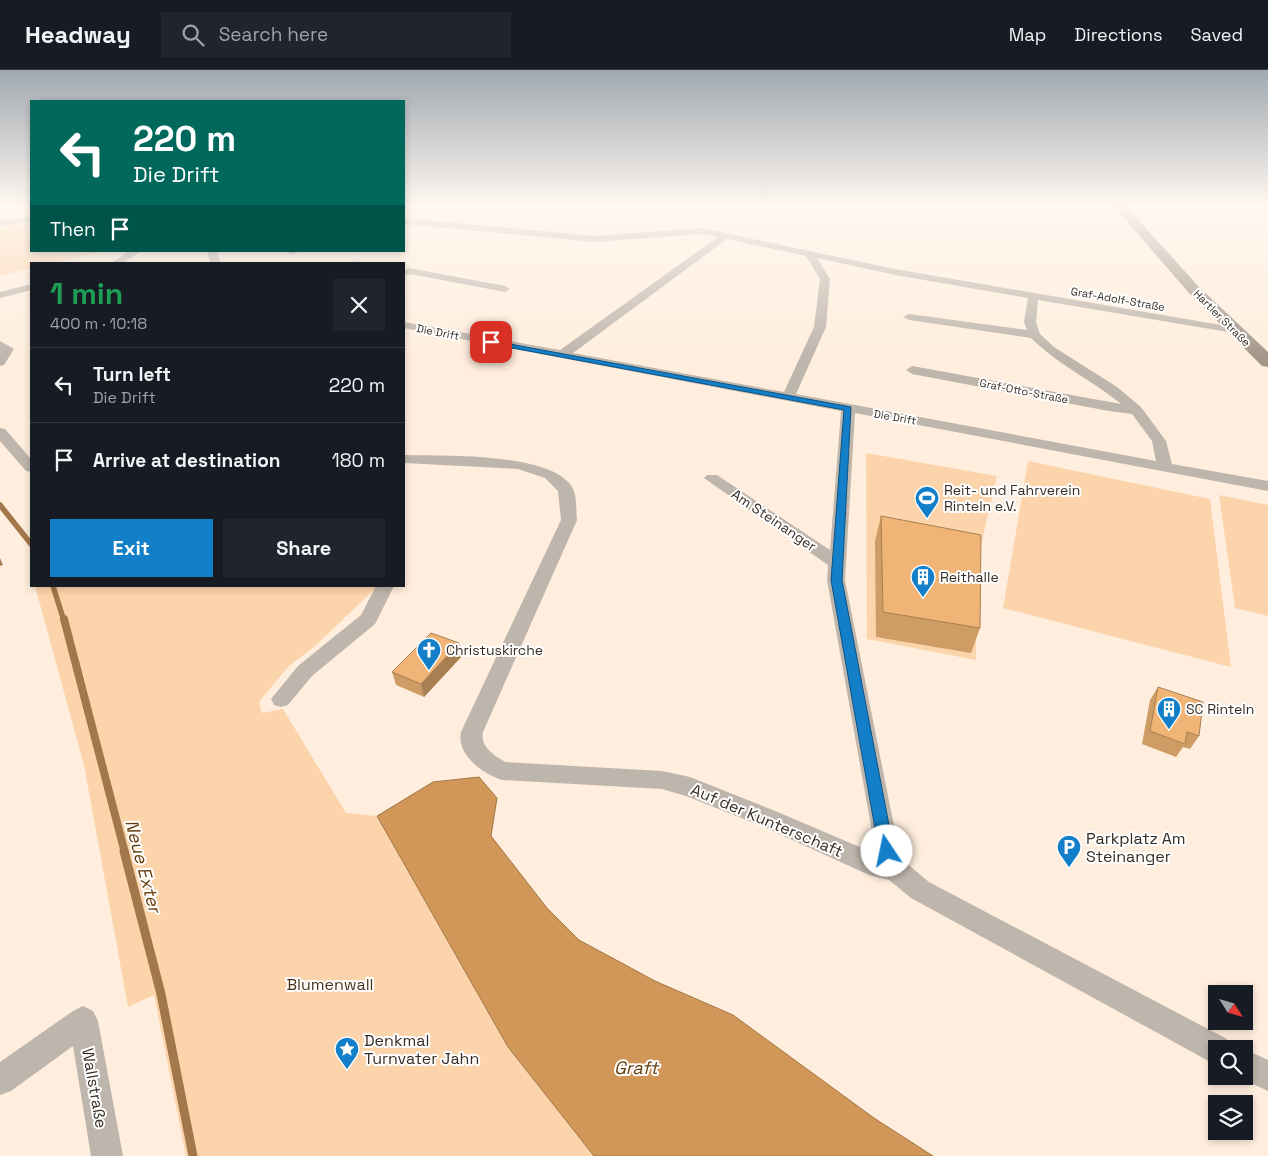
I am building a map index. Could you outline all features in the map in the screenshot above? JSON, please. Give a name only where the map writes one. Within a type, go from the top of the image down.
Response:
[{"type":"main road","name":"Hartler Straße","points":[[1164,256],[1193,289],[1268,362]]},
{"type":"street","points":[[562,355],[699,256]]},
{"type":"street","points":[[788,398],[820,327],[825,279],[811,256]]},
{"type":"street","name":"Graf-Adolf-Straße","points":[[819,256],[1033,297],[1234,330]]},
{"type":"street","points":[[406,272],[505,289]]},
{"type":"street","points":[[0,295],[30,287]]},
{"type":"street","points":[[1033,297],[1030,322],[1035,335],[1050,350],[1112,390],[1136,410],[1159,441],[1166,466]]},
{"type":"street","points":[[909,317],[1035,335]]},
{"type":"street","name":"Die Drift","points":[[405,325],[1268,486]]},
{"type":"street","points":[[0,345],[8,349],[0,362]]},
{"type":"street","name":"Graf-Otto-Straße","points":[[912,370],[1109,407],[1136,410]]},
{"type":"street","name":"Am Steinanger","points":[[848,409],[836,580],[887,851],[895,869]]},
{"type":"street","points":[[0,432],[30,467]]},
{"type":"street","name":"Auf der Kunterschaft","points":[[405,459],[519,465],[550,475],[566,490],[569,520],[471,737],[475,749],[491,765],[502,771],[662,780],[690,787],[772,820],[878,867],[895,869],[920,890],[1208,1046]]},
{"type":"street","name":"Am Steinanger","points":[[712,478],[836,562]]},
{"type":"street","points":[[281,699],[305,671],[368,619],[384,587]]},
{"type":"street","name":"Wallstraße","points":[[0,1080],[83,1021],[107,1156]]},
{"type":"street","points":[[1253,1068],[1268,1076]]},
{"type":"green space","points":[[0,256],[83,256],[58,262],[30,262],[30,268],[0,276]]},
{"type":"green space","name":"Reit- und Fahrverein Rinteln e.V.","points":[[866,453],[997,476],[977,562],[976,660],[867,639]]},
{"type":"green space","points":[[1028,461],[1210,499],[1231,667],[1003,608]]},
{"type":"green space","points":[[1219,495],[1268,505],[1268,616],[1235,608]]},
{"type":"green space","name":"Blumenwall","points":[[35,587],[377,587],[315,646],[288,667],[259,702],[262,713],[283,709],[346,813],[377,816],[433,782],[479,777],[497,798],[491,836],[547,908],[579,940],[655,981],[733,1015],[874,1118],[933,1156],[186,1156],[154,995],[128,1007],[84,765]]},
{"type":"water","name":"Graft","points":[[479,777],[497,798],[491,836],[547,908],[579,940],[655,981],[733,1015],[874,1118],[933,1156],[594,1156],[508,1047],[377,816],[433,782]]},
{"type":"building","name":"Reithalle","points":[[881,516],[981,535],[980,628],[883,612]]},
{"type":"building","points":[[431,633],[459,643],[421,684],[392,672]]},
{"type":"building","points":[[1158,687],[1203,702],[1199,736],[1187,732],[1185,744],[1150,731]]},
{"type":"waterway","name":"Neue Exter","points":[[0,505],[30,543]]},
{"type":"waterway","name":"Neue Exter","points":[[53,587],[64,621]]},
{"type":"waterway","name":"Neue Exter","points":[[64,619],[125,853]]},
{"type":"waterway","name":"Neue Exter","points":[[124,851],[161,994],[193,1156]]},
{"type":"place","name":"Reit- und Fahrverein Rinteln e.V.","points":[[927,519]]},
{"type":"place","name":"Reithalle","points":[[923,598]]},
{"type":"place","name":"Christuskirche","points":[[429,671]]},
{"type":"place","name":"SC Rinteln","points":[[1169,730]]},
{"type":"place","name":"Parkplatz Am Steinanger","points":[[1069,868]]},
{"type":"place","name":"Denkmal Turnvater Jahn","points":[[347,1070]]},
{"type":"route","points":[[491,342],[848,409],[836,580],[887,851]]}]
